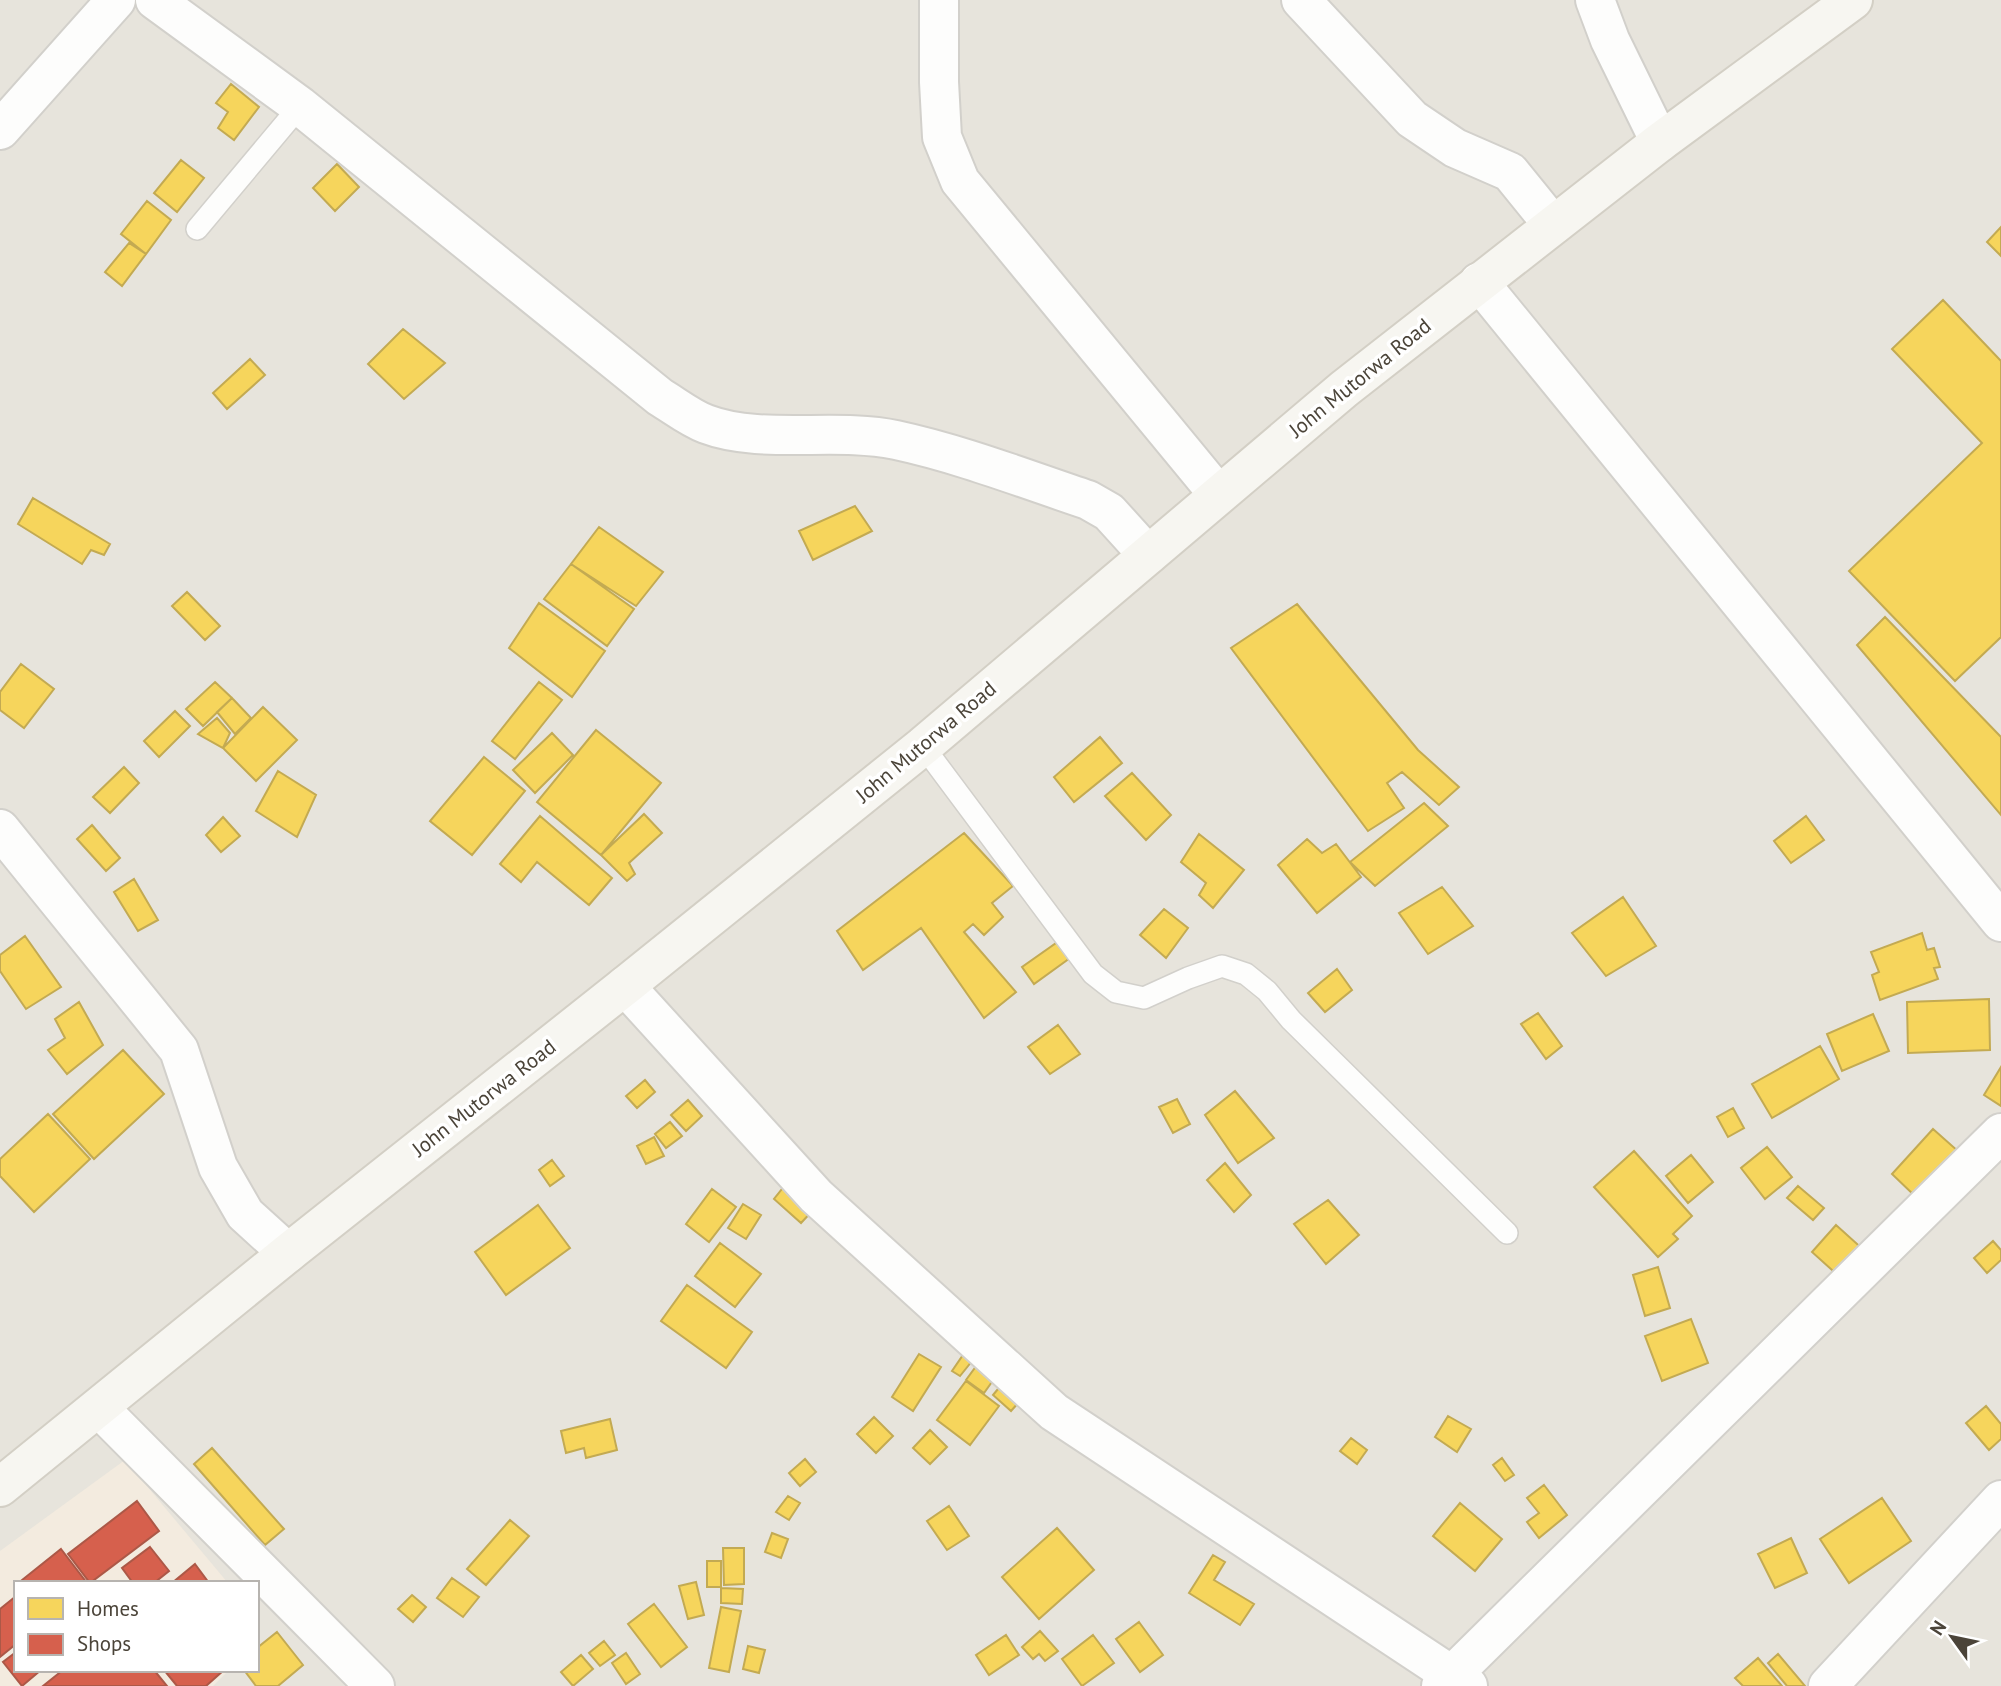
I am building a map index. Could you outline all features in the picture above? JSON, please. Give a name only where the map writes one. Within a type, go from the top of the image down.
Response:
[{"type":"street","points":[[0,130],[116,0]]},
{"type":"street","points":[[155,0],[300,106],[660,397],[704,424],[737,433],[858,435],[930,449],[1088,500],[1109,512],[1148,555]]},
{"type":"street","points":[[939,0],[942,137],[960,181],[1218,494]]},
{"type":"street","points":[[1301,0],[1412,120],[1455,148],[1510,172],[1553,225]]},
{"type":"street","points":[[1595,0],[1610,40],[1660,142]]},
{"type":"street","name":"John Mutorwa Road","points":[[0,1487],[288,1253],[923,746],[1344,389],[1660,142],[1853,0]]},
{"type":"street","points":[[1479,282],[2001,922]]},
{"type":"street","points":[[0,829],[179,1050],[218,1167],[246,1214],[288,1253]]},
{"type":"street","points":[[625,986],[816,1196],[1054,1412],[1454,1682],[2001,1133]]},
{"type":"street","points":[[99,1408],[375,1686]]},
{"type":"street","points":[[1828,1686],[2001,1500]]},
{"type":"lane","points":[[197,229],[300,106]]},
{"type":"lane","points":[[923,746],[1093,974],[1116,992],[1143,998],[1222,966],[1246,974],[1267,991],[1291,1020],[1507,1233]]},
{"type":"shaded area","points":[[0,0],[2001,0],[2001,1686],[0,1686]]},
{"type":"shaded area","points":[[125,1460],[226,1581],[14,1581],[14,1672],[227,1672],[213,1686],[0,1686],[0,1551]]},
{"type":"building: Homes","points":[[231,84],[259,107],[234,140],[218,128],[228,112],[216,103]]},
{"type":"building: Homes","points":[[181,160],[204,178],[177,212],[154,193]]},
{"type":"building: Homes","points":[[337,164],[359,187],[335,211],[313,188]]},
{"type":"building: Homes","points":[[147,201],[171,220],[146,254],[121,234]]},
{"type":"building: Homes","points":[[2001,227],[2001,256],[1987,242]]},
{"type":"building: Homes","points":[[129,243],[146,254],[122,286],[105,272]]},
{"type":"building: Homes","points":[[1943,300],[2001,361],[2001,637],[1955,681],[1849,571],[1982,443],[1892,349]]},
{"type":"building: Homes","points":[[403,329],[445,363],[404,399],[368,364]]},
{"type":"building: Homes","points":[[250,359],[265,375],[227,409],[213,393]]},
{"type":"building: Homes","points":[[33,498],[110,544],[104,555],[91,550],[82,564],[18,524]]},
{"type":"building: Homes","points":[[855,506],[872,531],[813,560],[799,531]]},
{"type":"building: Homes","points":[[599,527],[663,572],[636,606],[571,564]]},
{"type":"building: Homes","points":[[571,564],[634,609],[607,646],[544,599]]},
{"type":"building: Homes","points":[[187,592],[220,626],[205,640],[172,606]]},
{"type":"building: Homes","points":[[539,603],[605,651],[572,697],[509,648]]},
{"type":"building: Homes","points":[[1297,604],[1418,750],[1459,787],[1439,805],[1402,772],[1387,783],[1404,808],[1368,831],[1231,648]]},
{"type":"building: Homes","points":[[1885,617],[2001,737],[2001,815],[1857,645]]},
{"type":"building: Homes","points":[[21,664],[54,689],[24,728],[0,710],[0,692]]},
{"type":"building: Homes","points":[[215,682],[232,698],[203,726],[186,709]]},
{"type":"building: Homes","points":[[539,682],[562,700],[515,759],[492,741]]},
{"type":"building: Homes","points":[[232,698],[251,718],[235,734],[217,712]]},
{"type":"building: Homes","points":[[263,707],[297,740],[256,781],[223,748]]},
{"type":"building: Homes","points":[[175,711],[190,726],[159,757],[144,741]]},
{"type":"building: Homes","points":[[217,718],[230,733],[223,748],[198,734]]},
{"type":"building: Homes","points":[[596,730],[661,783],[601,855],[537,802]]},
{"type":"building: Homes","points":[[552,733],[573,755],[535,793],[513,770]]},
{"type":"building: Homes","points":[[1100,737],[1122,763],[1074,802],[1054,777]]},
{"type":"building: Homes","points":[[484,757],[525,791],[472,855],[430,821]]},
{"type":"building: Homes","points":[[124,767],[139,783],[110,813],[93,797]]},
{"type":"building: Homes","points":[[278,771],[316,795],[297,837],[256,811]]},
{"type":"building: Homes","points":[[1132,773],[1171,815],[1146,840],[1105,796]]},
{"type":"building: Homes","points":[[1424,803],[1448,826],[1375,886],[1350,862]]},
{"type":"building: Homes","points":[[644,814],[662,833],[629,863],[635,874],[627,881],[601,855]]},
{"type":"building: Homes","points":[[540,816],[612,878],[589,905],[537,862],[521,882],[500,864]]},
{"type":"building: Homes","points":[[1806,816],[1824,840],[1791,863],[1774,841]]},
{"type":"building: Homes","points":[[223,817],[240,836],[221,852],[206,835]]},
{"type":"building: Homes","points":[[92,825],[120,858],[106,871],[77,839]]},
{"type":"building: Homes","points":[[964,833],[1013,886],[992,903],[1003,917],[984,935],[973,924],[964,932],[1016,992],[984,1018],[921,928],[863,970],[837,931]]},
{"type":"building: Homes","points":[[1199,834],[1244,870],[1213,908],[1199,895],[1206,883],[1181,862]]},
{"type":"building: Homes","points":[[1307,839],[1322,853],[1336,844],[1361,877],[1317,913],[1278,865]]},
{"type":"building: Homes","points":[[134,879],[158,920],[138,931],[114,892]]},
{"type":"building: Homes","points":[[1442,887],[1473,926],[1428,954],[1399,913]]},
{"type":"building: Homes","points":[[1623,897],[1656,946],[1606,976],[1572,933]]},
{"type":"building: Homes","points":[[1164,909],[1188,928],[1166,958],[1140,935]]},
{"type":"building: Homes","points":[[1922,933],[1927,950],[1934,948],[1940,967],[1934,968],[1938,979],[1880,1000],[1872,975],[1879,972],[1871,952]]},
{"type":"building: Homes","points":[[25,936],[61,987],[26,1009],[0,971],[0,955]]},
{"type":"building: Homes","points":[[1059,941],[1070,958],[1034,984],[1022,967]]},
{"type":"building: Homes","points":[[1337,969],[1352,990],[1325,1012],[1308,993]]},
{"type":"building: Homes","points":[[1989,999],[1990,1050],[1908,1053],[1907,1002]]},
{"type":"building: Homes","points":[[79,1002],[103,1045],[67,1074],[48,1050],[65,1038],[55,1019]]},
{"type":"building: Homes","points":[[1538,1013],[1562,1046],[1546,1059],[1521,1024]]},
{"type":"building: Homes","points":[[1873,1014],[1889,1051],[1842,1071],[1827,1034]]},
{"type":"building: Homes","points":[[1058,1025],[1080,1054],[1050,1074],[1028,1047]]},
{"type":"building: Homes","points":[[1820,1046],[1839,1079],[1772,1118],[1752,1084]]},
{"type":"building: Homes","points":[[123,1050],[164,1094],[94,1159],[53,1114]]},
{"type":"building: Homes","points":[[2001,1067],[2001,1106],[1984,1095]]},
{"type":"building: Homes","points":[[645,1080],[655,1092],[637,1108],[626,1096]]},
{"type":"building: Homes","points":[[1235,1091],[1274,1138],[1238,1163],[1205,1115]]},
{"type":"building: Homes","points":[[1177,1099],[1190,1124],[1173,1133],[1159,1107]]},
{"type":"building: Homes","points":[[688,1100],[702,1116],[686,1131],[671,1115]]},
{"type":"building: Homes","points":[[1733,1108],[1744,1128],[1728,1137],[1717,1117]]},
{"type":"building: Homes","points":[[48,1114],[90,1159],[34,1212],[0,1176],[0,1159]]},
{"type":"building: Homes","points":[[670,1122],[682,1136],[666,1148],[655,1134]]},
{"type":"building: Homes","points":[[1933,1129],[1959,1152],[1917,1198],[1892,1174]]},
{"type":"building: Homes","points":[[654,1137],[664,1156],[646,1164],[637,1146]]},
{"type":"building: Homes","points":[[1767,1147],[1792,1177],[1765,1199],[1741,1168]]},
{"type":"building: Homes","points":[[1634,1151],[1692,1216],[1673,1234],[1678,1239],[1658,1257],[1594,1187]]},
{"type":"building: Homes","points":[[1691,1155],[1713,1182],[1688,1203],[1666,1176]]},
{"type":"building: Homes","points":[[552,1160],[564,1176],[550,1186],[539,1170]]},
{"type":"building: Homes","points":[[1225,1163],[1251,1195],[1234,1212],[1207,1180]]},
{"type":"building: Homes","points":[[786,1184],[814,1209],[801,1223],[774,1199]]},
{"type":"building: Homes","points":[[1798,1186],[1824,1208],[1813,1220],[1787,1198]]},
{"type":"building: Homes","points":[[712,1189],[736,1207],[709,1242],[686,1224]]},
{"type":"building: Homes","points":[[1328,1200],[1359,1235],[1326,1264],[1294,1224]]},
{"type":"building: Homes","points":[[743,1204],[761,1215],[746,1239],[728,1228]]},
{"type":"building: Homes","points":[[538,1205],[570,1248],[506,1295],[475,1252]]},
{"type":"building: Homes","points":[[1836,1225],[1866,1252],[1842,1279],[1812,1252]]},
{"type":"building: Homes","points":[[1993,1241],[2001,1250],[2001,1260],[1987,1273],[1974,1258]]},
{"type":"building: Homes","points":[[720,1243],[761,1274],[735,1307],[695,1276]]},
{"type":"building: Homes","points":[[1658,1267],[1670,1308],[1645,1316],[1633,1275]]},
{"type":"building: Homes","points":[[687,1285],[752,1332],[726,1368],[661,1321]]},
{"type":"building: Homes","points":[[1691,1319],[1708,1363],[1662,1381],[1645,1336]]},
{"type":"building: Homes","points":[[919,1354],[941,1367],[913,1411],[892,1397]]},
{"type":"building: Homes","points":[[963,1355],[972,1361],[960,1376],[952,1371]]},
{"type":"building: Homes","points":[[977,1365],[994,1379],[984,1393],[966,1380]]},
{"type":"building: Homes","points":[[1008,1377],[1027,1393],[1011,1411],[993,1395]]},
{"type":"building: Homes","points":[[966,1381],[999,1406],[970,1445],[937,1420]]},
{"type":"building: Homes","points":[[1986,1406],[2001,1424],[2001,1439],[1989,1450],[1966,1423]]},
{"type":"building: Homes","points":[[1448,1416],[1471,1429],[1457,1452],[1435,1437]]},
{"type":"building: Homes","points":[[874,1417],[893,1436],[876,1453],[857,1434]]},
{"type":"building: Homes","points":[[610,1419],[617,1450],[586,1458],[584,1448],[566,1453],[561,1431]]},
{"type":"building: Homes","points":[[930,1430],[947,1447],[930,1464],[913,1448]]},
{"type":"building: Homes","points":[[1351,1438],[1367,1450],[1357,1464],[1340,1451]]},
{"type":"building: Homes","points":[[212,1448],[284,1529],[265,1545],[194,1464]]},
{"type":"building: Homes","points":[[1502,1458],[1514,1475],[1505,1481],[1493,1465]]},
{"type":"building: Homes","points":[[805,1459],[816,1472],[800,1486],[789,1473]]},
{"type":"building: Homes","points":[[1544,1485],[1567,1515],[1539,1538],[1527,1522],[1539,1513],[1527,1498]]},
{"type":"building: Homes","points":[[788,1496],[800,1503],[789,1520],[776,1512]]},
{"type":"building: Homes","points":[[1882,1498],[1911,1541],[1849,1583],[1820,1539]]},
{"type":"building: Homes","points":[[1460,1503],[1502,1539],[1475,1571],[1433,1536]]},
{"type":"building: Homes","points":[[949,1506],[969,1536],[947,1550],[927,1521]]},
{"type":"building: Homes","points":[[510,1520],[529,1536],[486,1585],[467,1569]]},
{"type":"building: Homes","points":[[1057,1528],[1094,1570],[1039,1619],[1002,1577]]},
{"type":"building: Homes","points":[[772,1533],[788,1539],[781,1558],[765,1552]]},
{"type":"building: Homes","points":[[1791,1538],[1807,1573],[1775,1588],[1758,1554]]},
{"type":"building: Homes","points":[[723,1548],[744,1548],[744,1584],[724,1585]]},
{"type":"building: Homes","points":[[1213,1555],[1225,1562],[1214,1580],[1254,1604],[1240,1625],[1189,1593]]},
{"type":"building: Homes","points":[[707,1561],[721,1561],[721,1587],[707,1587]]},
{"type":"building: Homes","points":[[452,1578],[479,1597],[463,1617],[437,1598]]},
{"type":"building: Homes","points":[[696,1582],[704,1615],[688,1619],[679,1586]]},
{"type":"building: Homes","points":[[721,1588],[743,1589],[742,1604],[721,1603]]},
{"type":"building: Homes","points":[[412,1595],[426,1607],[413,1622],[398,1609]]},
{"type":"building: Homes","points":[[654,1604],[687,1647],[661,1667],[628,1624]]},
{"type":"building: Homes","points":[[721,1607],[741,1611],[729,1672],[709,1668]]},
{"type":"building: Homes","points":[[1139,1622],[1163,1655],[1140,1672],[1116,1639]]},
{"type":"building: Homes","points":[[1040,1631],[1058,1651],[1045,1661],[1039,1654],[1033,1659],[1022,1647]]},
{"type":"building: Homes","points":[[277,1632],[303,1665],[278,1686],[256,1686],[246,1672],[259,1672],[259,1646]]},
{"type":"building: Homes","points":[[1006,1635],[1019,1655],[989,1675],[976,1655]]},
{"type":"building: Homes","points":[[1093,1635],[1114,1663],[1082,1686],[1062,1659]]},
{"type":"building: Homes","points":[[604,1641],[615,1655],[600,1666],[589,1653]]},
{"type":"building: Homes","points":[[748,1646],[765,1650],[759,1673],[743,1669]]},
{"type":"building: Homes","points":[[626,1653],[640,1674],[626,1684],[612,1663]]},
{"type":"building: Homes","points":[[1778,1654],[1805,1686],[1787,1686],[1768,1663]]},
{"type":"building: Homes","points":[[581,1655],[593,1669],[573,1686],[561,1672]]},
{"type":"building: Homes","points":[[1758,1658],[1782,1686],[1743,1686],[1735,1678]]},
{"type":"building: Shops","points":[[137,1501],[159,1531],[93,1581],[88,1581],[68,1554]]},
{"type":"building: Shops","points":[[150,1547],[169,1571],[156,1581],[132,1581],[122,1568]]},
{"type":"building: Shops","points":[[61,1549],[85,1581],[23,1581]]},
{"type":"building: Shops","points":[[195,1564],[208,1581],[174,1581]]},
{"type":"building: Shops","points":[[14,1598],[14,1646],[0,1657],[0,1609]]},
{"type":"building: Shops","points":[[14,1654],[14,1672],[39,1672],[22,1686],[3,1662]]},
{"type":"building: Shops","points":[[60,1672],[156,1672],[167,1686],[43,1686]]},
{"type":"building: Shops","points":[[166,1672],[222,1672],[206,1686],[177,1686]]}]
